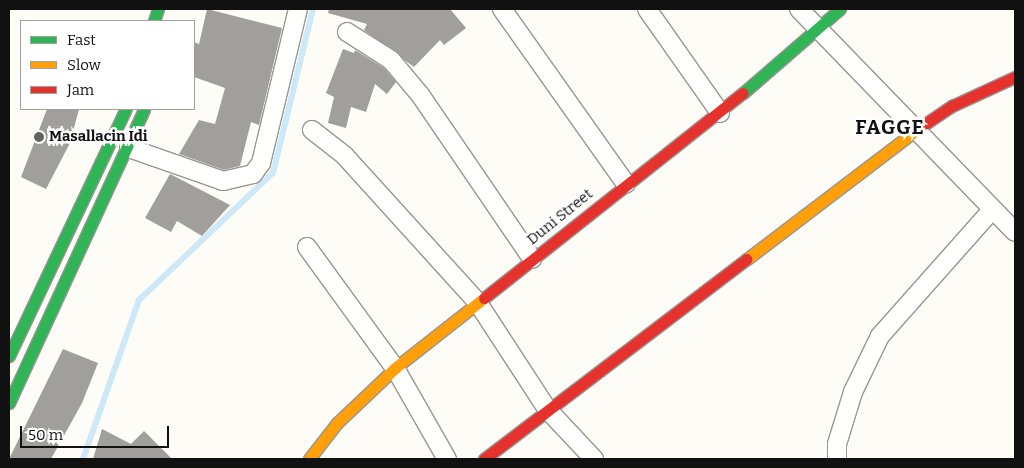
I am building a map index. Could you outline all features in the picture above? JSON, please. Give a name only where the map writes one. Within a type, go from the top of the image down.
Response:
[{"type":"street","points":[[129,148],[223,181],[253,174],[261,163],[298,9]]},
{"type":"street","points":[[502,9],[626,184]]},
{"type":"street","points":[[646,9],[720,113]]},
{"type":"street","points":[[799,9],[991,211],[1015,232]]},
{"type":"street","name":"Duni Street","points":[[309,459],[337,423],[394,368],[626,184],[720,113],[840,9]]},
{"type":"street","points":[[347,32],[391,60],[422,96],[532,259]]},
{"type":"street","points":[[484,459],[547,409],[915,131],[952,106],[1015,78]]},
{"type":"street","points":[[9,356],[126,110]]},
{"type":"street","points":[[9,403],[129,148],[144,110]]},
{"type":"street","points":[[312,130],[344,155],[478,303],[547,409],[594,459]]},
{"type":"street","points":[[837,459],[837,444],[853,392],[880,336],[991,211]]},
{"type":"street","points":[[307,247],[394,368],[447,459]]},
{"type":"building","points":[[207,9],[282,28],[259,125],[251,122],[240,166],[224,170],[179,154],[199,120],[215,124],[225,88],[195,77],[195,42],[199,44]]},
{"type":"building","points":[[329,9],[450,9],[466,28],[444,45],[440,40],[414,67],[364,30],[367,24],[328,13]]},
{"type":"building","points":[[343,49],[354,53],[355,50],[384,68],[396,82],[387,94],[375,84],[366,112],[351,107],[346,128],[328,123],[334,97],[326,93]]},
{"type":"building","points":[[47,110],[79,110],[70,143],[46,189],[21,177]]},
{"type":"building","points":[[170,174],[230,205],[202,236],[177,221],[171,232],[145,218]]},
{"type":"building","points":[[63,349],[98,363],[82,403],[51,459],[9,459]]},
{"type":"building","points":[[102,429],[131,444],[144,431],[172,459],[93,459]]},
{"type":"waterway","points":[[83,459],[139,300],[273,173],[313,9]]},
{"type":"traffic: fast","points":[[154,20],[158,9]]},
{"type":"traffic: fast","points":[[743,93],[840,9]]},
{"type":"traffic: fast","points":[[9,356],[126,110]]},
{"type":"traffic: fast","points":[[9,403],[144,110]]},
{"type":"traffic: slow","points":[[747,259],[919,128]]},
{"type":"traffic: slow","points":[[309,459],[337,423],[395,368],[484,298]]},
{"type":"traffic: jam","points":[[919,128],[952,106],[1015,77]]},
{"type":"traffic: jam","points":[[484,298],[743,93]]},
{"type":"traffic: jam","points":[[484,459],[747,259]]},
{"type":"place","name":"Masallacin Idi","points":[[39,137]]},
{"type":"district","name":"FAGGE","points":[[890,127]]}]
